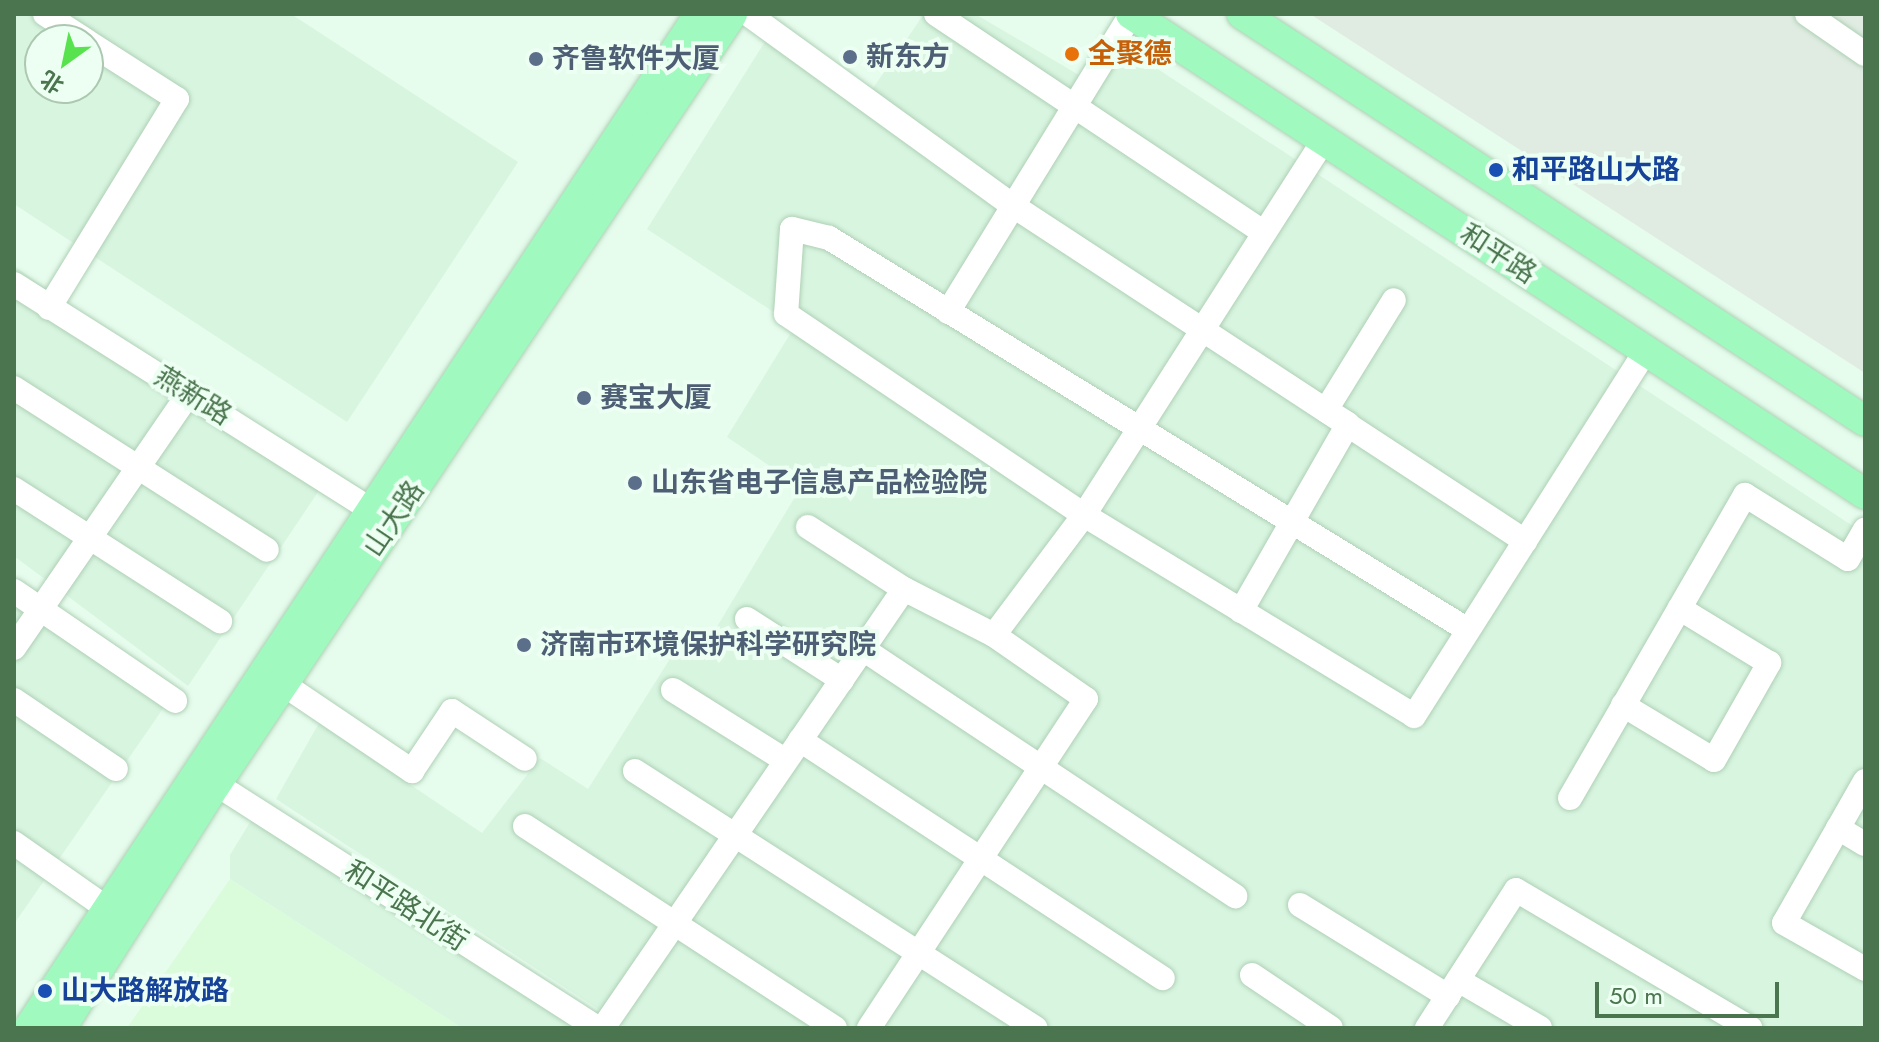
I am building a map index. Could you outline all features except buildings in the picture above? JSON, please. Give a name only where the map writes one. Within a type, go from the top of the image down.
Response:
[{"type":"main road","name":"山大路","points":[[29,1028],[700,14]]},
{"type":"main road","name":"山大路","points":[[61,1028],[216,784],[732,14]]},
{"type":"main road","name":"和平路","points":[[1131,14],[1865,494]]},
{"type":"main road","points":[[1242,14],[1865,421]]},
{"type":"street","points":[[748,14],[1015,207],[1525,541]]},
{"type":"street","points":[[936,14],[1263,232]]},
{"type":"street","points":[[948,312],[1077,108],[1131,14]]},
{"type":"street","points":[[1807,14],[1865,54]]},
{"type":"street","points":[[49,308],[177,99],[104,52]]},
{"type":"street","points":[[994,635],[1084,515],[1324,140]]},
{"type":"street","points":[[1468,630],[829,238],[792,229],[786,314],[1084,515],[1414,716],[1646,351]]},
{"type":"street","name":"燕新路","points":[[14,284],[372,510]]},
{"type":"street","points":[[1326,410],[1394,300]]},
{"type":"street","points":[[14,388],[267,550]]},
{"type":"street","points":[[14,648],[189,393]]},
{"type":"street","points":[[1241,611],[1348,424]]},
{"type":"street","points":[[14,489],[220,621]]},
{"type":"street","points":[[1570,798],[1745,495],[1848,559],[1865,530]]},
{"type":"street","points":[[808,527],[904,589],[994,635],[1086,699],[1042,771],[869,1028]]},
{"type":"street","points":[[603,1028],[904,589]]},
{"type":"street","points":[[14,591],[175,701]]},
{"type":"street","points":[[1623,705],[1714,760],[1769,663],[1679,608]]},
{"type":"street","points":[[747,619],[842,680]]},
{"type":"street","points":[[863,649],[1042,771],[1235,896]]},
{"type":"street","points":[[283,684],[412,771],[452,711],[525,759]]},
{"type":"street","points":[[673,690],[786,761]]},
{"type":"street","points":[[14,700],[116,769]]},
{"type":"street","points":[[800,740],[1163,978]]},
{"type":"street","points":[[635,771],[1036,1028]]},
{"type":"street","points":[[1865,781],[1784,923],[1865,969]]},
{"type":"street","name":"和平路北街","points":[[216,784],[597,1028]]},
{"type":"street","points":[[525,826],[835,1028]]},
{"type":"street","points":[[1838,828],[1865,844]]},
{"type":"street","points":[[14,843],[108,909]]},
{"type":"street","points":[[1427,1028],[1516,890],[1750,1028]]},
{"type":"street","points":[[1300,905],[1453,988],[1540,1028]]},
{"type":"street","points":[[1252,975],[1331,1028]]},
{"type":"shaded area","points":[[14,14],[291,14],[518,162],[347,422],[14,204]]},
{"type":"shaded area","points":[[924,14],[975,14],[1084,78],[1112,39],[1865,534],[1865,1028],[627,1028],[276,799],[319,723],[482,833],[540,758],[588,789],[690,627],[712,635],[801,487],[727,437],[795,326],[647,229],[773,29],[871,91]]},
{"type":"shaded area","points":[[1310,14],[1865,14],[1865,373]]},
{"type":"shaded area","points":[[14,266],[322,486],[188,686],[14,556]]},
{"type":"shaded area","points":[[14,590],[171,697],[14,924]]},
{"type":"shaded area","points":[[252,819],[578,1028],[462,1028],[230,879],[230,855]]},
{"type":"shaded area","points":[[230,879],[462,1028],[127,1028]]},
{"type":"place","name":"全聚德","points":[[1072,54]]},
{"type":"place","name":"新东方","points":[[850,57]]},
{"type":"place","name":"齐鲁软件大厦","points":[[536,59]]},
{"type":"place","name":"和平路山大路","points":[[1496,170]]},
{"type":"place","name":"赛宝大厦","points":[[584,398]]},
{"type":"place","name":"山东省电子信息产品检验院","points":[[635,483]]},
{"type":"place","name":"济南市环境保护科学研究院","points":[[524,645]]},
{"type":"place","name":"山大路解放路","points":[[45,991]]}]
